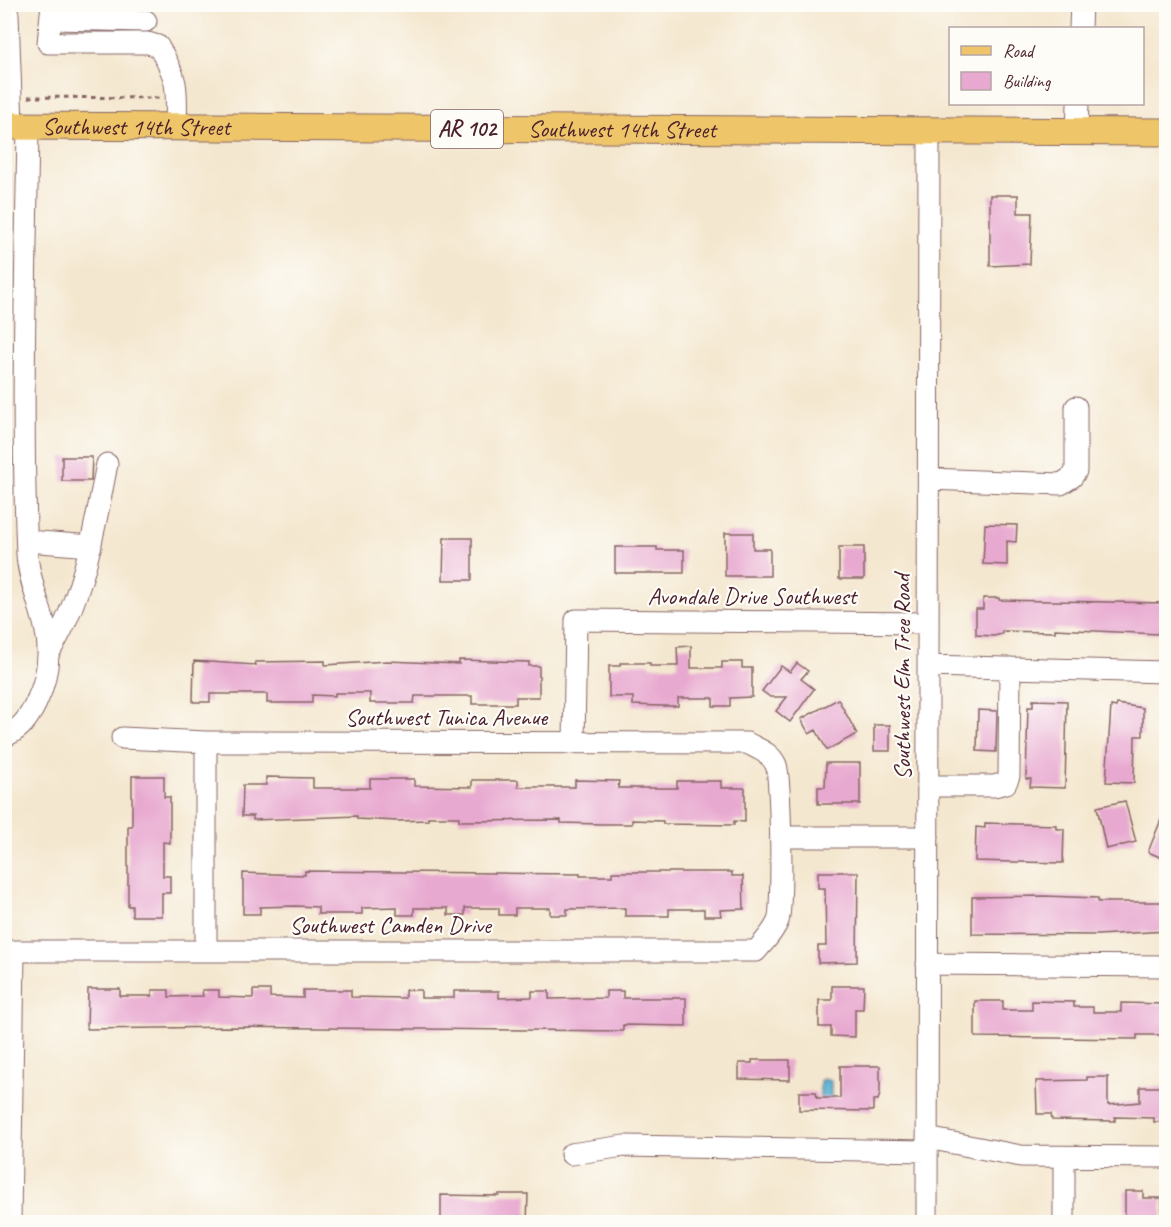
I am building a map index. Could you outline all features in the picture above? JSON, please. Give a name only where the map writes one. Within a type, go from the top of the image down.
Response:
[{"type":"main road","name":"Southwest 14th Street","points":[[15,126],[1167,132]]},
{"type":"street","points":[[1080,27],[1081,4]]},
{"type":"street","points":[[148,43],[146,13],[52,12],[48,43],[148,43],[158,46],[174,71],[177,85],[176,127]]},
{"type":"street","points":[[4,735],[18,730],[27,718],[46,675],[48,654],[45,629],[29,580],[15,126],[6,23]]},
{"type":"street","points":[[1077,132],[1078,105]]},
{"type":"street","name":"Southwest Elm Tree Road","points":[[927,1222],[929,132]]},
{"type":"street","points":[[928,479],[1061,484],[1072,477],[1076,471],[1076,407]]},
{"type":"street","points":[[48,654],[61,633],[80,587],[91,546],[107,464]]},
{"type":"street","points":[[27,542],[91,546]]},
{"type":"street","name":"Avondale Drive Southwest","points":[[574,743],[576,620],[928,623]]},
{"type":"street","points":[[928,666],[1167,672]]},
{"type":"street","points":[[928,786],[994,786],[1006,783],[1010,776],[1010,668]]},
{"type":"street","name":"Southwest Tunica Avenue","points":[[122,738],[206,742],[747,743],[767,753],[776,766],[781,837]]},
{"type":"street","points":[[206,742],[206,950]]},
{"type":"street","points":[[781,837],[928,837]]},
{"type":"street","name":"Southwest Camden Drive","points":[[9,951],[756,951],[769,937],[779,920],[781,837]]},
{"type":"street","points":[[9,951],[10,1222]]},
{"type":"street","points":[[927,964],[1167,966]]},
{"type":"street","points":[[571,1154],[624,1146],[927,1144],[1021,1156],[1167,1157]]},
{"type":"street","points":[[1064,1157],[1064,1222]]},
{"type":"path","points":[[26,98],[167,98]]},
{"type":"water","points":[[823,1079],[831,1081],[831,1101],[820,1101],[820,1081]]},
{"type":"building","points":[[990,195],[1018,195],[1018,213],[1032,213],[1030,264],[990,266]]},
{"type":"building","points":[[62,457],[92,457],[91,481],[62,481]]},
{"type":"building","points":[[985,524],[1017,525],[1016,542],[1007,541],[1007,565],[983,564]]},
{"type":"building","points":[[725,533],[753,533],[753,549],[770,549],[770,576],[725,576]]},
{"type":"building","points":[[444,538],[472,538],[472,580],[443,580]]},
{"type":"building","points":[[615,547],[657,547],[657,550],[684,550],[684,573],[615,573]]},
{"type":"building","points":[[839,547],[864,547],[864,579],[839,579]]},
{"type":"building","points":[[983,598],[1166,603],[1165,631],[1158,631],[1158,634],[1055,629],[1055,632],[1002,631],[1002,634],[994,636],[976,635],[976,609],[983,609]]},
{"type":"building","points":[[691,646],[691,668],[722,668],[722,662],[742,662],[742,668],[752,668],[752,697],[730,698],[730,706],[713,706],[713,698],[678,698],[678,706],[661,706],[633,705],[633,697],[609,697],[609,666],[620,666],[620,663],[650,663],[650,666],[678,666],[677,647]]},
{"type":"building","points":[[459,660],[529,662],[529,666],[539,666],[539,697],[516,697],[516,704],[472,704],[472,696],[415,696],[414,703],[370,703],[370,693],[335,693],[335,696],[312,695],[312,703],[267,703],[267,694],[210,694],[210,702],[193,702],[194,661],[256,665],[255,662],[325,661],[325,665],[387,661],[459,664]]},
{"type":"building","points":[[797,663],[808,671],[801,679],[814,689],[790,722],[776,711],[787,697],[770,697],[762,691],[781,666],[790,672]]},
{"type":"building","points":[[838,699],[857,734],[827,750],[816,730],[809,734],[801,719]]},
{"type":"building","points":[[1033,700],[1067,701],[1065,788],[1030,787],[1031,779],[1026,779],[1028,707],[1033,707]]},
{"type":"building","points":[[1117,704],[1143,708],[1143,736],[1135,736],[1134,783],[1106,782],[1111,706],[1116,707]]},
{"type":"building","points":[[978,710],[997,711],[996,752],[977,751]]},
{"type":"building","points":[[874,725],[890,725],[890,751],[874,751]]},
{"type":"building","points":[[826,763],[860,763],[860,804],[818,804],[818,787],[825,787]]},
{"type":"building","points":[[132,776],[164,776],[164,797],[170,797],[170,843],[163,842],[163,876],[170,876],[170,893],[162,893],[162,916],[132,916],[132,906],[128,906],[128,826],[132,826]]},
{"type":"building","points":[[266,777],[313,778],[313,788],[370,788],[370,779],[414,779],[414,786],[472,787],[472,780],[518,780],[518,787],[575,787],[575,780],[619,781],[618,788],[677,788],[677,781],[721,781],[721,788],[745,788],[745,822],[734,821],[734,825],[663,824],[663,821],[632,820],[632,824],[602,824],[561,823],[561,820],[459,821],[459,817],[428,817],[428,820],[398,821],[357,819],[357,816],[253,820],[253,816],[242,816],[243,785],[266,785]]},
{"type":"building","points":[[1125,801],[1136,842],[1106,849],[1097,807]]},
{"type":"building","points":[[1167,807],[1167,860],[1148,852]]},
{"type":"building","points":[[985,823],[1056,825],[1056,829],[1064,829],[1063,863],[975,861],[976,827],[985,828]]},
{"type":"building","points":[[305,871],[580,874],[580,876],[612,876],[612,872],[732,872],[732,876],[743,876],[744,909],[720,910],[721,916],[704,916],[704,909],[669,909],[669,916],[625,916],[625,908],[567,909],[567,915],[550,915],[550,908],[515,908],[515,915],[499,915],[499,908],[465,908],[465,915],[448,915],[448,908],[414,908],[414,915],[397,915],[397,907],[362,908],[362,914],[318,914],[318,907],[295,906],[260,907],[260,914],[243,914],[243,873],[305,875]]},
{"type":"building","points":[[818,872],[858,872],[857,962],[818,963],[818,946],[826,946],[825,888],[818,888]]},
{"type":"building","points":[[972,897],[1098,898],[1098,902],[1167,902],[1167,931],[1097,935],[972,934]]},
{"type":"building","points":[[832,986],[864,986],[863,1009],[855,1009],[855,1037],[831,1036],[831,1027],[819,1027],[819,1000],[832,1000]]},
{"type":"building","points":[[88,989],[120,989],[120,996],[152,996],[152,990],[169,990],[169,997],[203,996],[202,990],[219,990],[219,997],[253,998],[253,990],[270,990],[270,997],[303,998],[303,990],[351,990],[351,997],[405,998],[405,990],[421,990],[421,998],[454,998],[454,991],[499,991],[499,998],[532,997],[532,991],[549,991],[549,999],[606,998],[606,991],[623,991],[623,998],[686,998],[686,1026],[623,1025],[623,1031],[231,1027],[87,1029]]},
{"type":"building","points":[[975,1001],[1003,1001],[1003,1010],[1032,1010],[1032,1001],[1074,1002],[1074,1007],[1093,1007],[1093,1012],[1121,1012],[1121,1003],[1167,1004],[1167,1035],[1137,1035],[1137,1039],[975,1037]]},
{"type":"building","points":[[752,1060],[790,1060],[790,1080],[739,1079],[739,1063],[752,1063]]},
{"type":"building","points":[[840,1066],[880,1066],[880,1094],[878,1100],[873,1100],[873,1111],[799,1110],[799,1092],[816,1092],[817,1098],[840,1098]]},
{"type":"building","points":[[1087,1077],[1108,1077],[1108,1105],[1140,1102],[1140,1087],[1167,1087],[1167,1122],[1154,1122],[1154,1118],[1115,1117],[1115,1121],[1052,1120],[1051,1114],[1037,1114],[1036,1081],[1087,1080]]},
{"type":"building","points":[[1125,1191],[1143,1191],[1143,1198],[1162,1198],[1162,1222],[1125,1222]]},
{"type":"building","points":[[499,1194],[528,1194],[527,1222],[499,1222],[499,1219],[441,1219],[441,1195],[499,1196]]}]
